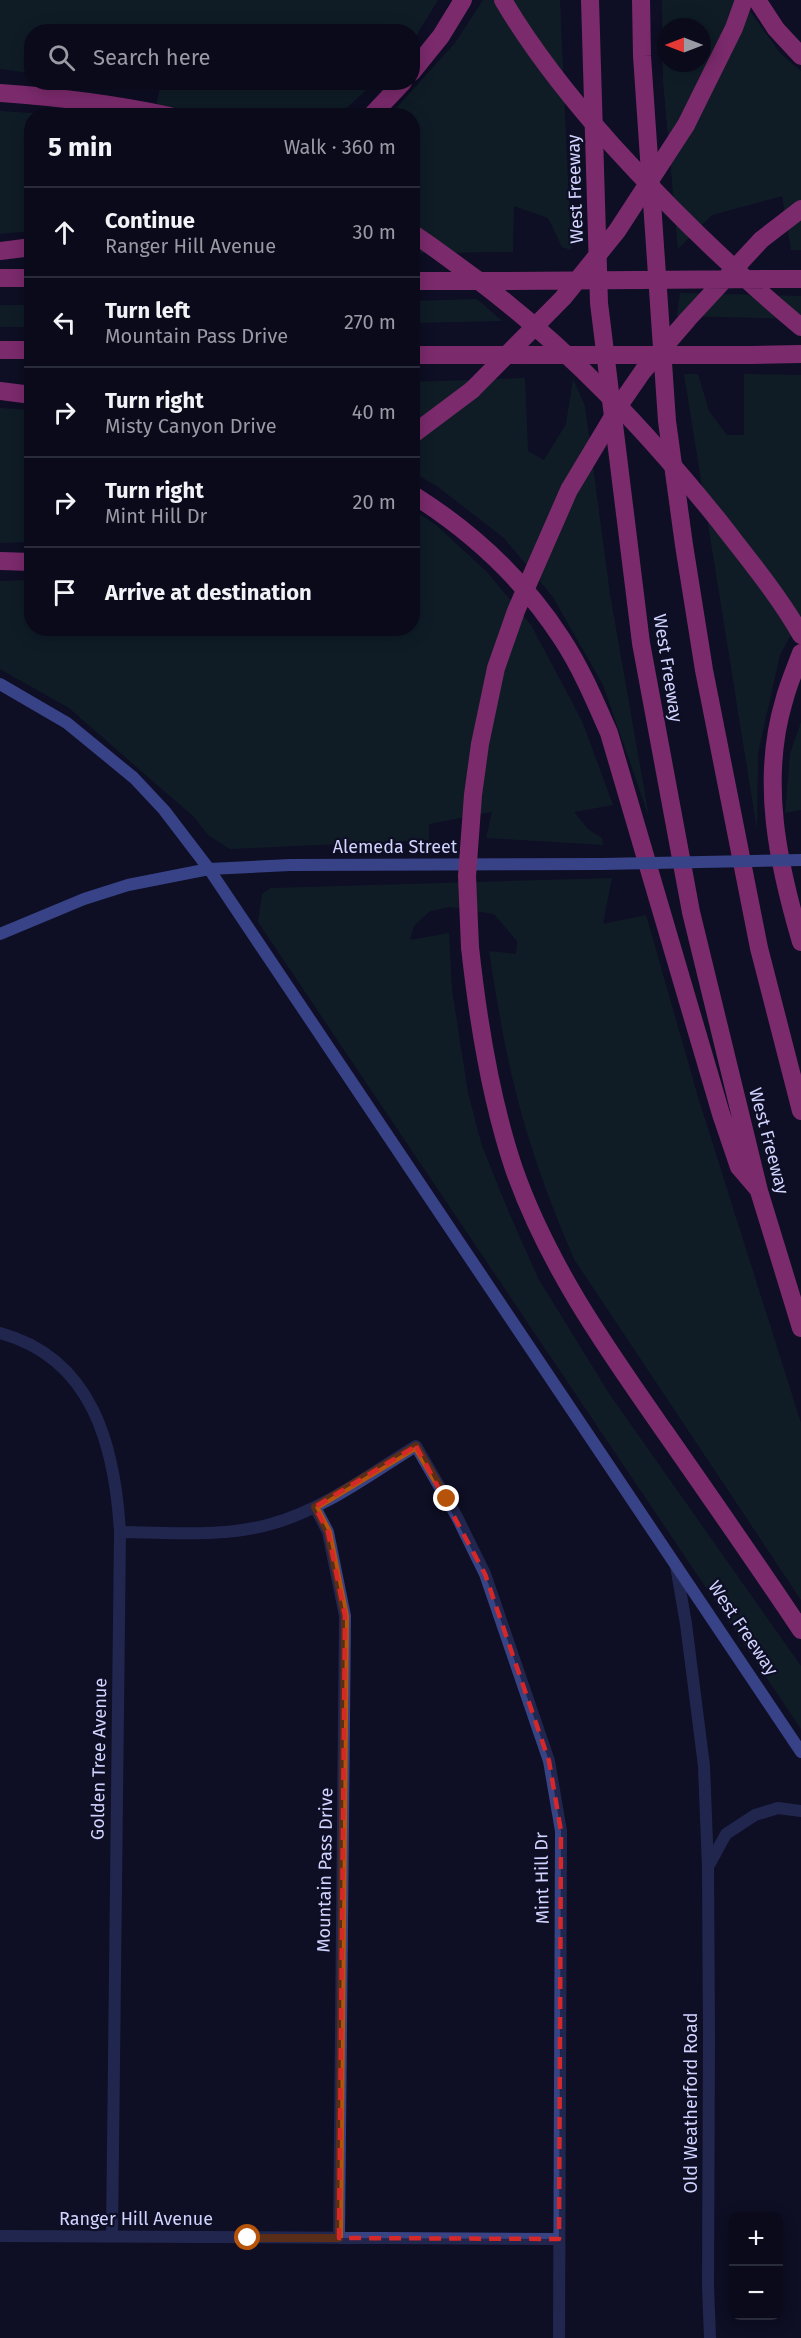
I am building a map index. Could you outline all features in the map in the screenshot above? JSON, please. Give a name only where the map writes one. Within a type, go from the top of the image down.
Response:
[{"type":"highway","points":[[420,62],[441,36],[463,0]]},
{"type":"highway","points":[[503,0],[523,35],[571,98],[644,180],[748,284],[801,327]]},
{"type":"highway","name":"West Freeway","points":[[590,0],[599,303],[641,643],[691,912],[759,1191],[801,1328]]},
{"type":"highway","name":"West Freeway","points":[[641,0],[642,68],[668,421],[684,545],[704,670],[759,948],[801,1111]]},
{"type":"highway","points":[[420,429],[472,390],[563,298],[616,231],[686,125],[734,28],[744,0]]},
{"type":"highway","points":[[757,0],[776,29],[801,56]]},
{"type":"highway","points":[[378,108],[395,90]]},
{"type":"highway","points":[[0,93],[52,96],[133,108]]},
{"type":"highway","points":[[801,209],[761,240],[643,371],[569,490],[516,611],[496,668],[480,744],[473,795],[467,876],[470,947],[477,1013],[499,1115],[514,1169],[535,1219],[573,1294],[619,1365],[801,1630]]},
{"type":"highway","points":[[420,239],[501,298],[578,363],[630,416],[680,472],[741,549],[801,635]]},
{"type":"highway","points":[[0,251],[24,248]]},
{"type":"highway","points":[[0,278],[24,278]]},
{"type":"highway","points":[[420,281],[801,279]]},
{"type":"highway","points":[[0,350],[24,350]]},
{"type":"highway","points":[[420,355],[801,354]]},
{"type":"highway","points":[[0,391],[24,394]]},
{"type":"highway","points":[[420,499],[454,521],[502,566],[545,614],[586,680],[609,733],[721,1114],[739,1167],[759,1191]]},
{"type":"highway","points":[[0,561],[24,562]]},
{"type":"highway","points":[[801,653],[783,701],[772,773],[776,838],[801,942]]},
{"type":"main road","name":"West Freeway","points":[[0,684],[67,723],[134,778],[164,810],[208,869],[505,1308],[801,1752]]},
{"type":"main road","name":"Alemeda Street","points":[[0,934],[84,899],[128,885],[208,869],[290,865],[602,864],[801,860]]},
{"type":"street","name":"Golden Tree Avenue","points":[[0,1333],[12,1336],[48,1355],[81,1387],[97,1416],[117,1488],[120,1532],[112,2237]]},
{"type":"street","name":"Mint Hill Dr","points":[[315,1507],[416,1446],[457,1517],[485,1574],[549,1761],[561,1831],[559,2338]]},
{"type":"street","points":[[120,1532],[226,1532],[270,1524],[315,1507]]},
{"type":"street","name":"Mountain Pass Drive","points":[[315,1507],[328,1532],[345,1616],[339,2238]]},
{"type":"street","name":"Old Weatherford Road","points":[[676,1566],[686,1624],[704,1766],[708,1868],[710,2338]]},
{"type":"street","name":"Old Weatherford Road","points":[[708,1868],[726,1834],[755,1815],[778,1808],[801,1811]]},
{"type":"street","name":"Ranger Hill Avenue","points":[[0,2236],[560,2239]]},
{"type":"highlighted area","points":[[416,1446],[485,1574],[549,1761],[561,1831],[559,2239],[339,2238],[345,1616],[328,1532],[315,1507]]},
{"type":"green space","points":[[0,0],[438,0],[420,30],[420,24],[24,24],[24,72],[0,69]]},
{"type":"green space","points":[[483,0],[560,0],[571,250],[562,247],[548,218],[514,206],[513,252],[420,253],[420,108],[396,108],[413,90],[420,90],[420,82],[455,43]]},
{"type":"green space","points":[[662,0],[742,0],[780,53],[801,71],[801,250],[791,250],[782,196],[712,215],[678,249],[663,72],[711,72],[711,18],[662,18]]},
{"type":"green space","points":[[160,90],[366,90],[347,108],[156,108]]},
{"type":"green space","points":[[0,111],[24,112],[24,232],[0,234]]},
{"type":"green space","points":[[680,293],[801,296],[801,319],[677,316]]},
{"type":"green space","points":[[477,299],[502,321],[420,323],[420,301]]},
{"type":"green space","points":[[0,305],[24,305],[24,327],[0,327]]},
{"type":"green space","points":[[684,374],[698,374],[709,411],[727,435],[744,435],[744,374],[801,375],[801,616],[780,655],[758,753],[757,830]]},
{"type":"green space","points":[[525,378],[528,451],[544,460],[566,424],[573,379],[585,406],[610,594],[649,817],[603,685],[553,597],[504,538],[438,487],[420,476],[420,382]]},
{"type":"green space","points":[[0,408],[24,410],[24,542],[0,543]]},
{"type":"green space","points":[[420,515],[436,525],[487,572],[531,625],[582,721],[613,805],[574,812],[588,829],[602,838],[603,845],[486,838],[492,812],[429,824],[429,840],[230,849],[208,835],[194,817],[69,708],[0,669],[0,581],[24,580],[24,636],[420,636]]},
{"type":"green space","points":[[801,722],[801,810],[785,813],[790,754]]},
{"type":"green space","points":[[612,878],[603,924],[646,915],[698,1097],[801,1423],[801,1600],[574,1259],[544,1185],[525,1127],[510,1069],[499,1011],[489,951],[516,954],[517,941],[494,914],[450,907],[430,911],[414,926],[410,940],[449,933],[452,989],[468,1093],[482,1146],[510,1215],[538,1278],[610,1395],[801,1666],[801,1729],[258,922],[262,894],[271,888]]},
{"type":"route","points":[[248,2238],[339,2238],[345,1616],[339,1575],[328,1532],[315,1507],[416,1446],[447,1499]]}]
